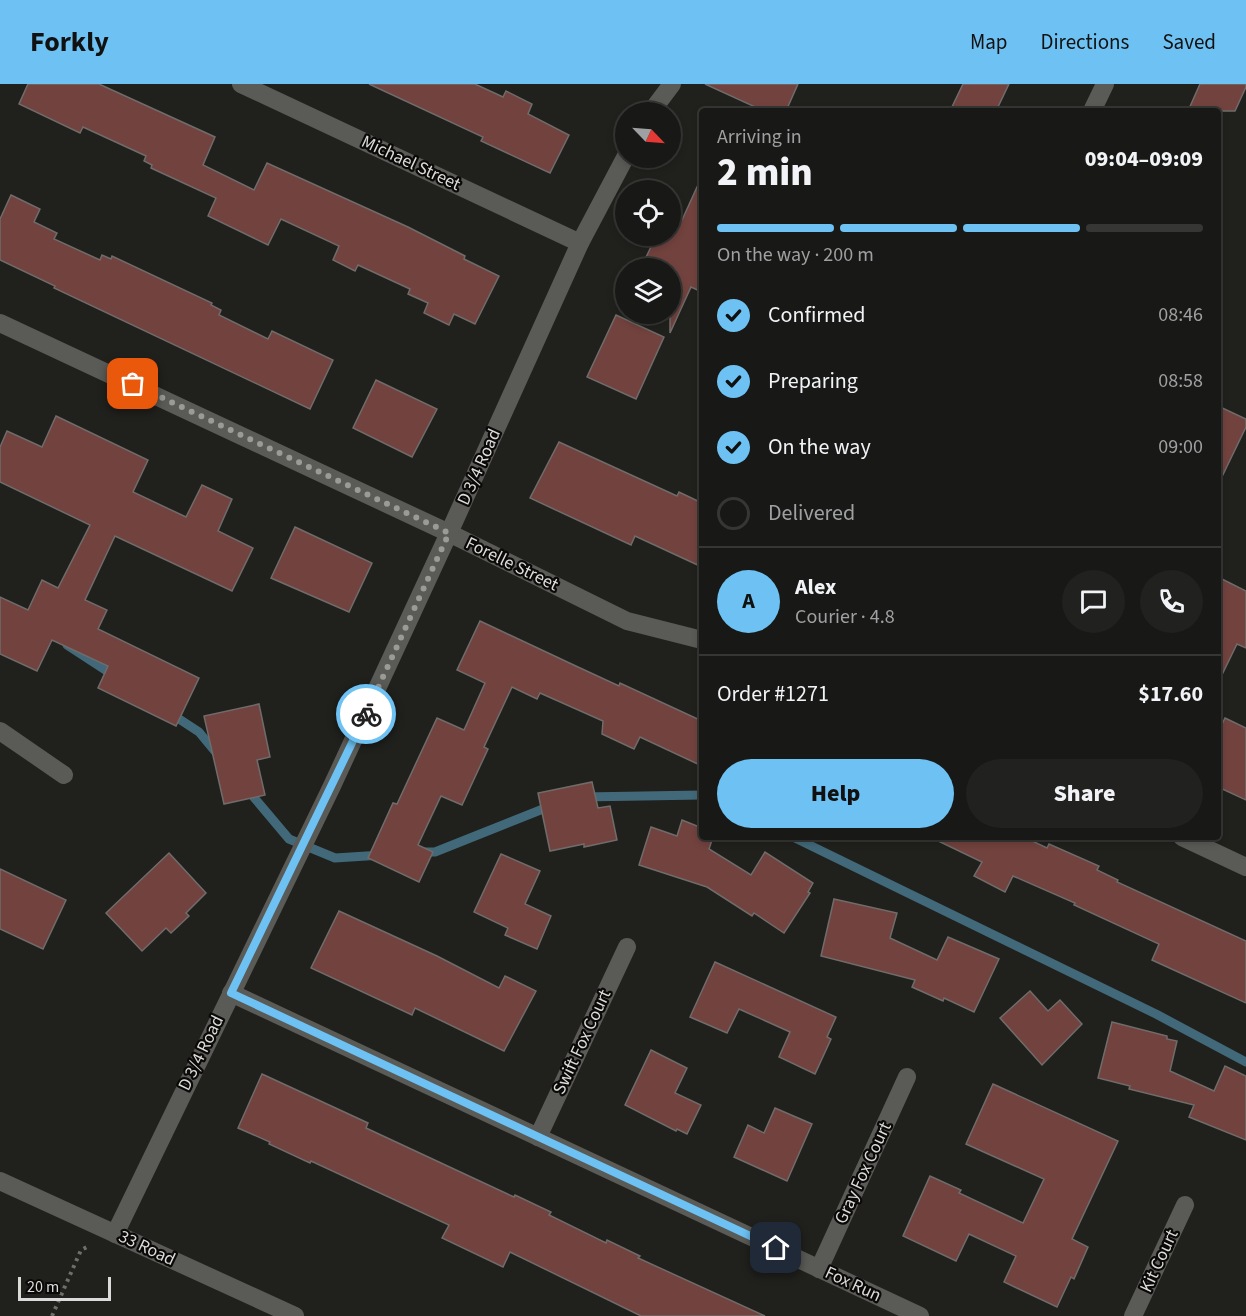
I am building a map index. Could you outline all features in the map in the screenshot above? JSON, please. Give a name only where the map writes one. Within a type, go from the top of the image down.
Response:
[{"type":"street","name":"Michael Street","points":[[241,84],[580,243]]},
{"type":"street","points":[[658,102],[672,84]]},
{"type":"street","points":[[1093,108],[1105,84]]},
{"type":"street","name":"D 3/4 Road","points":[[115,1234],[332,786],[580,243],[620,168]]},
{"type":"street","name":"Forelle Street","points":[[0,323],[449,533],[627,621],[699,639]]},
{"type":"street","points":[[0,731],[64,775]]},
{"type":"street","points":[[1188,840],[1246,867]]},
{"type":"street","name":"Swift Fox Court","points":[[538,1137],[627,947]]},
{"type":"street","name":"Fox Run","points":[[231,993],[920,1316]]},
{"type":"street","name":"Gray Fox Court","points":[[819,1269],[907,1077]]},
{"type":"street","name":"33 Road","points":[[0,1181],[295,1316]]},
{"type":"street","name":"Kit Court","points":[[1133,1316],[1185,1205]]},
{"type":"path","points":[[52,1316],[81,1250],[115,1234]]},
{"type":"building","points":[[28,84],[99,84],[215,137],[203,165],[254,190],[267,163],[408,227],[499,276],[475,324],[454,314],[449,325],[424,313],[428,303],[408,294],[410,289],[358,265],[355,271],[333,260],[339,246],[281,219],[268,245],[208,216],[216,198],[151,168],[152,165],[144,161],[146,156],[83,127],[80,133],[19,104]]},
{"type":"building","points":[[369,84],[475,84],[503,97],[506,91],[532,104],[528,114],[569,135],[550,173],[481,141],[483,137]]},
{"type":"building","points":[[705,84],[798,84],[787,108],[757,108]]},
{"type":"building","points":[[963,84],[1009,84],[997,108],[951,108]]},
{"type":"building","points":[[1200,84],[1246,84],[1235,111],[1221,111],[1221,108],[1189,108]]},
{"type":"building","points":[[699,183],[699,291],[691,287],[681,309],[681,258],[646,258],[651,246],[681,246],[681,220]]},
{"type":"building","points":[[11,195],[40,209],[34,222],[57,233],[54,239],[100,260],[102,255],[111,259],[112,256],[212,303],[211,305],[221,310],[219,315],[268,339],[272,331],[333,360],[310,409],[54,288],[55,286],[0,260],[0,219]]},
{"type":"building","points":[[615,317],[615,324],[636,324],[664,337],[636,399],[587,377]]},
{"type":"building","points":[[376,380],[437,409],[412,457],[353,428]]},
{"type":"building","points":[[1221,407],[1246,419],[1246,427],[1221,479]]},
{"type":"building","points":[[56,416],[148,460],[133,492],[186,517],[202,485],[232,499],[218,531],[253,548],[232,591],[115,536],[85,600],[107,610],[98,629],[199,678],[176,726],[98,688],[108,666],[52,640],[37,671],[0,654],[0,597],[28,610],[42,580],[58,588],[90,525],[0,482],[0,447],[7,431],[42,447]]},
{"type":"building","points":[[559,442],[677,496],[679,492],[699,502],[699,566],[635,536],[631,545],[530,498]]},
{"type":"building","points":[[295,527],[372,563],[349,612],[271,578]]},
{"type":"building","points":[[1221,578],[1246,591],[1246,648],[1237,644],[1221,677]]},
{"type":"building","points":[[480,621],[619,686],[620,683],[699,720],[699,765],[640,737],[634,749],[602,734],[603,721],[540,693],[537,699],[512,687],[484,747],[488,749],[462,805],[441,796],[418,845],[433,852],[419,882],[368,858],[393,803],[397,804],[437,718],[464,730],[485,683],[457,670]]},
{"type":"building","points":[[259,704],[270,757],[257,760],[265,795],[224,804],[204,716]]},
{"type":"building","points":[[1225,718],[1246,728],[1246,800],[1221,788],[1221,727]]},
{"type":"building","points":[[592,782],[598,808],[610,806],[617,840],[550,851],[538,793]]},
{"type":"building","points":[[682,820],[699,827],[699,840],[712,840],[709,849],[751,875],[765,852],[813,883],[808,892],[810,893],[784,933],[754,913],[752,916],[707,887],[639,865],[651,827],[677,836]]},
{"type":"building","points":[[936,840],[1030,840],[1047,848],[1049,844],[1099,866],[1097,870],[1118,880],[1117,882],[1246,941],[1246,1003],[1152,960],[1159,944],[1074,905],[1075,903],[1013,876],[1005,892],[974,876],[982,862]]},
{"type":"building","points":[[169,853],[206,893],[186,913],[189,916],[171,933],[166,928],[142,951],[106,913]]},
{"type":"building","points":[[501,854],[540,871],[525,904],[551,916],[537,949],[505,935],[508,928],[474,912]]},
{"type":"building","points":[[0,869],[66,900],[43,949],[0,929]]},
{"type":"building","points":[[834,899],[897,913],[890,938],[937,960],[948,937],[999,959],[974,1012],[912,987],[915,980],[821,956]]},
{"type":"building","points":[[339,911],[437,956],[499,988],[505,976],[536,991],[504,1051],[415,1008],[412,1015],[311,968]]},
{"type":"building","points":[[715,962],[836,1017],[827,1037],[831,1039],[815,1074],[779,1057],[790,1032],[739,1009],[727,1033],[690,1017]]},
{"type":"building","points":[[1030,991],[1048,1011],[1060,1000],[1082,1024],[1042,1065],[1000,1018]]},
{"type":"building","points":[[1112,1022],[1167,1036],[1167,1039],[1177,1041],[1170,1071],[1214,1091],[1225,1066],[1246,1076],[1246,1140],[1189,1117],[1194,1105],[1129,1089],[1130,1086],[1098,1078]]},
{"type":"building","points":[[651,1050],[687,1068],[675,1093],[701,1105],[687,1134],[677,1129],[676,1131],[625,1105]]},
{"type":"building","points":[[262,1074],[368,1123],[366,1128],[514,1197],[515,1195],[551,1212],[549,1215],[606,1243],[607,1240],[640,1256],[638,1258],[765,1316],[641,1316],[510,1252],[503,1267],[442,1238],[449,1225],[238,1128]]},
{"type":"building","points":[[993,1084],[1118,1141],[1072,1239],[1088,1247],[1074,1279],[1071,1277],[1057,1307],[1004,1282],[1016,1256],[969,1234],[956,1261],[903,1236],[930,1176],[961,1190],[959,1193],[1023,1223],[1044,1179],[966,1144]]},
{"type":"building","points":[[775,1108],[812,1124],[787,1181],[734,1157],[748,1125],[764,1133]]},
{"type":"waterway","points":[[67,645],[116,677]]},
{"type":"waterway","points":[[170,713],[199,732],[218,755]]},
{"type":"waterway","points":[[246,788],[289,839],[335,858],[382,855]]},
{"type":"waterway","points":[[583,797],[699,795]]},
{"type":"waterway","points":[[422,852],[435,852],[553,805]]},
{"type":"waterway","points":[[799,840],[1156,1014],[1246,1062]]},
{"type":"way so far","points":[[133,384],[449,533],[366,714]]},
{"type":"route","points":[[366,714],[231,993],[776,1248]]}]
